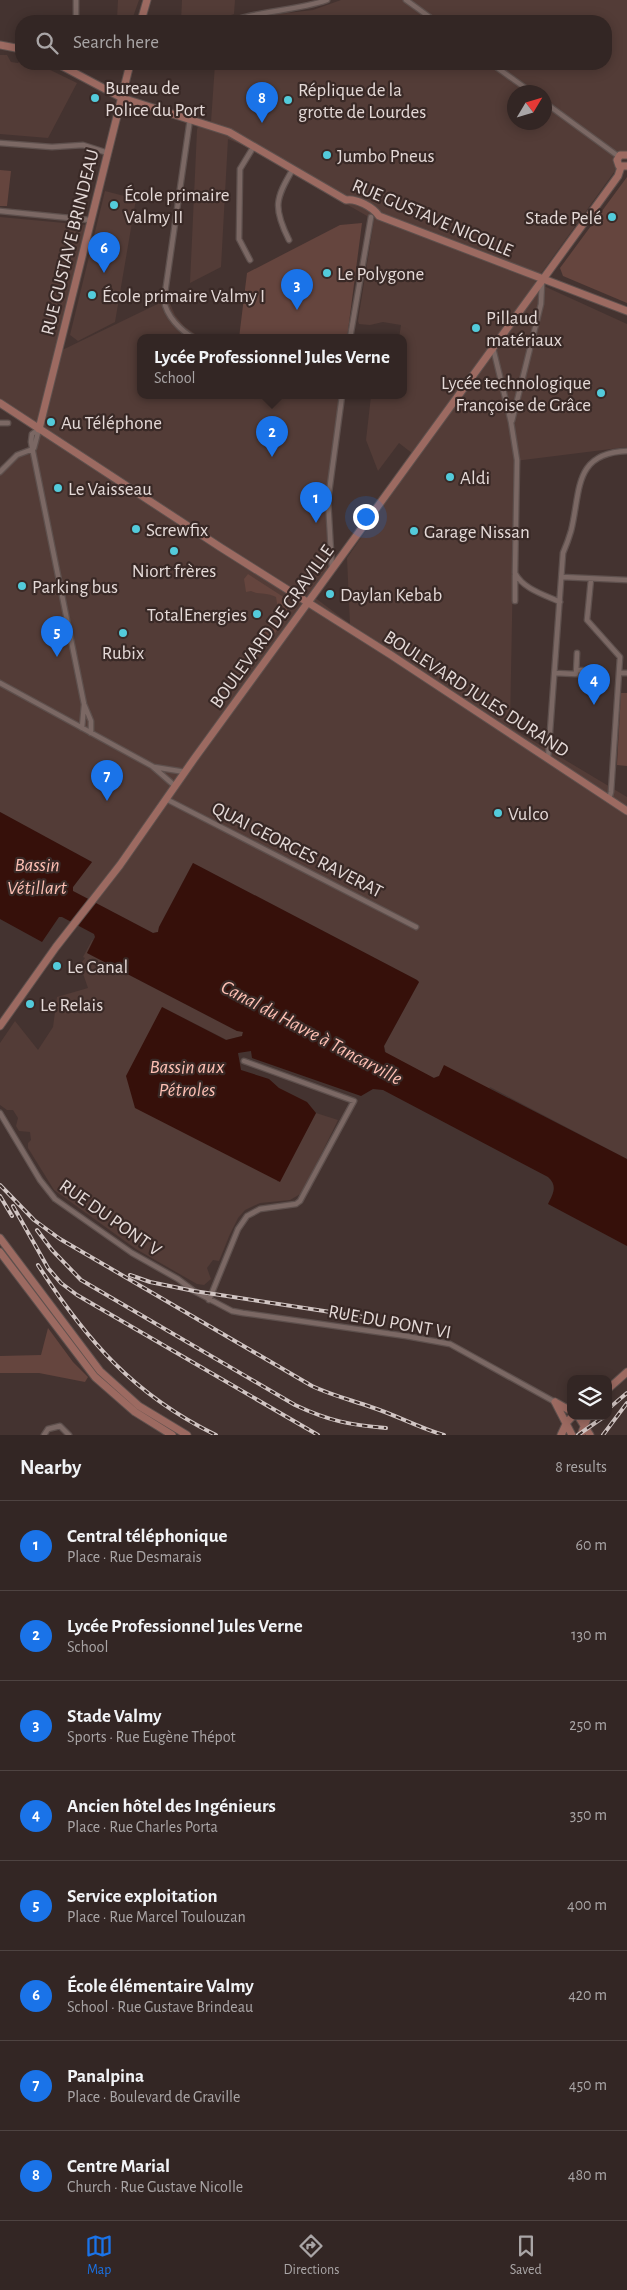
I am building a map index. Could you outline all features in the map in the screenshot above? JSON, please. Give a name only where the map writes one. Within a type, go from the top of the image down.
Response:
[{"type":"street","points":[[76,0],[76,15]]},
{"type":"street","points":[[143,15],[147,0]]},
{"type":"street","points":[[249,15],[313,5],[327,0]]},
{"type":"street","points":[[406,0],[427,15]]},
{"type":"street","points":[[0,45],[15,48]]},
{"type":"street","name":"RUE GUSTAVE NICOLLE","points":[[72,70],[122,98],[229,132],[346,200],[352,198],[375,210],[382,217],[542,280],[627,311]]},
{"type":"street","name":"RUE GUSTAVE BRINDEAU","points":[[39,429],[129,70]]},
{"type":"street","points":[[500,70],[521,85]]},
{"type":"street","points":[[552,108],[618,156]]},
{"type":"street","points":[[188,334],[182,330],[165,305],[190,119]]},
{"type":"street","points":[[0,142],[52,147],[83,145],[108,152]]},
{"type":"street","points":[[250,260],[239,239],[240,169],[254,146]]},
{"type":"street","points":[[618,156],[622,154],[627,155]]},
{"type":"street","points":[[618,156],[617,162],[624,166]]},
{"type":"street","name":"BOULEVARD DE GRAVILLE","points":[[3,1017],[105,884],[624,166]]},
{"type":"street","points":[[289,240],[279,219],[280,191],[293,169]]},
{"type":"street","points":[[0,211],[90,220]]},
{"type":"street","points":[[351,334],[370,218]]},
{"type":"street","points":[[511,422],[541,304],[542,280]]},
{"type":"street","points":[[492,348],[511,422],[517,460],[515,601]]},
{"type":"street","points":[[332,570],[328,500],[342,399]]},
{"type":"street","name":"BOULEVARD JULES DURAND","points":[[0,403],[391,655],[627,811]]},
{"type":"street","points":[[0,423],[8,424]]},
{"type":"street","points":[[39,429],[33,449],[84,704],[91,721],[92,733]]},
{"type":"street","points":[[0,472],[17,455],[33,449]]},
{"type":"street","points":[[548,759],[563,553],[571,530],[577,491],[583,474],[594,460],[602,455],[627,451]]},
{"type":"street","points":[[515,574],[527,586],[560,602]]},
{"type":"street","points":[[562,577],[626,580]]},
{"type":"street","points":[[592,578],[587,620],[620,657],[612,792],[609,799]]},
{"type":"street","points":[[555,673],[576,674],[577,653]]},
{"type":"street","points":[[577,670],[600,671]]},
{"type":"street","points":[[619,673],[627,673]]},
{"type":"street","points":[[0,683],[152,766],[175,786]]},
{"type":"street","points":[[82,728],[84,704]]},
{"type":"street","points":[[152,766],[185,772]]},
{"type":"street","name":"QUAI GEORGES RAVERAT","points":[[166,799],[416,927]]},
{"type":"street","points":[[0,1026],[3,1017]]},
{"type":"street","points":[[209,1300],[238,1230],[247,1216],[260,1209],[296,1204],[300,1201],[354,1101],[244,1061]]},
{"type":"street","name":"RUE DU PONT V","points":[[0,1113],[40,1180],[55,1199],[132,1253],[209,1300]]},
{"type":"street","points":[[0,1238],[100,1372],[139,1406],[187,1435]]},
{"type":"street","points":[[0,1252],[95,1377],[135,1412],[172,1435]]},
{"type":"street","name":"RUE DU PONT VI","points":[[209,1300],[243,1314],[406,1336],[450,1344],[555,1402]]},
{"type":"street","points":[[612,1385],[627,1372]]},
{"type":"street","points":[[555,1402],[567,1409]]},
{"type":"street","points":[[555,1402],[572,1435]]},
{"type":"street","points":[[561,1435],[568,1420]]},
{"type":"street","points":[[580,1420],[590,1435]]},
{"type":"street","points":[[581,1435],[586,1420]]},
{"type":"street","points":[[44,1435],[48,1430],[60,1426],[69,1435]]},
{"type":"shaded area","points":[[118,0],[139,0],[134,15],[117,15]]},
{"type":"shaded area","points":[[182,0],[235,0],[234,14],[231,15],[181,15]]},
{"type":"shaded area","points":[[341,0],[627,0],[627,154],[535,282],[627,324],[627,447],[515,461],[510,727],[627,797],[627,1159],[490,1087],[489,1089],[439,1076],[433,1078],[386,1053],[384,1046],[419,982],[417,980],[193,863],[158,932],[153,933],[73,891],[73,887],[92,862],[0,812],[0,472],[17,455],[33,449],[32,434],[39,429],[0,403],[0,217],[86,225],[54,354],[168,299],[175,315],[184,326],[195,334],[137,334],[137,399],[339,399],[325,503],[327,571],[310,594],[350,624],[347,558],[417,457],[399,443],[378,471],[366,440],[371,399],[407,399],[407,334],[400,334],[401,325],[383,322],[370,325],[359,324],[358,321],[374,220],[247,147],[228,139],[221,267],[190,283],[197,130],[200,118],[211,122],[215,70],[612,70],[612,15],[269,15],[313,10]]},
{"type":"shaded area","points":[[0,55],[7,55],[11,62],[15,63],[15,70],[50,70],[77,83],[48,138],[0,134]]},
{"type":"shaded area","points":[[0,170],[11,171],[7,206],[0,206]]},
{"type":"shaded area","name":"Stade Pelé","points":[[627,177],[627,303],[563,276],[560,268]]},
{"type":"shaded area","points":[[105,191],[136,199],[115,322],[78,341],[70,335]]},
{"type":"shaded area","points":[[362,223],[348,334],[239,334],[247,273],[340,225]]},
{"type":"shaded area","points":[[248,574],[285,598],[288,615],[260,655],[258,634],[274,628],[280,621],[276,597],[251,591],[246,592],[244,579]]},
{"type":"shaded area","points":[[621,693],[627,693],[627,766],[617,765]]},
{"type":"shaded area","points":[[92,940],[87,953],[237,1031],[243,1031],[242,1036],[227,1040],[162,1007],[278,1182],[316,1113],[338,1120],[302,1193],[290,1200],[260,1203],[245,1210],[238,1218],[219,1261],[213,1260],[207,1268],[211,1279],[204,1285],[197,1284],[136,1249],[54,1190],[28,1148],[28,1143],[31,1140],[30,1132],[19,1131],[16,1126],[18,1118],[13,1110],[7,1110],[0,1105],[0,1043],[15,1021],[38,1050],[53,1027],[57,997],[88,988],[80,965]]},
{"type":"shaded area","points":[[48,1328],[73,1362],[88,1377],[85,1382],[39,1373],[0,1373],[0,1356],[41,1355]]},
{"type":"water","points":[[0,812],[92,862],[73,887],[73,891],[153,933],[158,932],[193,863],[417,980],[419,982],[384,1046],[385,1052],[434,1078],[439,1076],[444,1065],[627,1159],[627,1246],[548,1204],[554,1187],[548,1177],[383,1090],[373,1089],[361,1096],[252,1058],[251,1051],[238,1053],[241,1070],[269,1079],[279,1088],[307,1102],[316,1113],[280,1182],[135,1108],[126,1076],[162,1007],[226,1040],[242,1036],[243,1032],[237,1031],[87,953],[95,937],[94,934],[62,917],[59,917],[42,942],[0,919]]},
{"type":"railway","points":[[0,1185],[34,1220],[60,1239],[312,1386],[444,1435]]},
{"type":"railway","points":[[0,1196],[12,1216]]},
{"type":"railway","points":[[13,1206],[48,1268],[61,1283],[77,1295],[318,1435]]},
{"type":"railway","points":[[37,1230],[52,1250],[81,1280],[295,1405],[318,1415],[340,1421],[386,1428]]},
{"type":"railway","points":[[38,1265],[75,1318],[114,1363],[160,1402],[216,1435]]},
{"type":"railway","points":[[130,1275],[150,1282],[194,1291],[363,1317]]},
{"type":"railway","points":[[612,1406],[627,1393]]},
{"type":"railway","points":[[603,1435],[627,1403]]},
{"type":"railway","points":[[578,1435],[599,1420]]},
{"type":"place","name":"Bureau de Police du Port","points":[[95,98]]},
{"type":"place","name":"Réplique de la grotte de Lourdes","points":[[288,100]]},
{"type":"place","name":"Centre Marial","points":[[262,123]]},
{"type":"place","name":"Jumbo Pneus","points":[[327,155]]},
{"type":"place","name":"École primaire Valmy II","points":[[114,205]]},
{"type":"place","name":"Stade Pelé","points":[[612,217]]},
{"type":"place","name":"École élémentaire Valmy","points":[[104,273]]},
{"type":"place","name":"Le Polygone","points":[[327,273]]},
{"type":"place","name":"École primaire Valmy I","points":[[92,295]]},
{"type":"place","name":"Stade Valmy","points":[[297,310]]},
{"type":"place","name":"Pillaud matériaux","points":[[476,328]]},
{"type":"place","name":"Lycée technologique Françoise de Grâce","points":[[601,393]]},
{"type":"place","name":"Au Téléphone","points":[[51,422]]},
{"type":"place","name":"Lycée Professionnel Jules Verne","points":[[272,457]]},
{"type":"place","name":"Aldi","points":[[450,477]]},
{"type":"place","name":"Le Vaisseau","points":[[58,488]]},
{"type":"place","name":"Central téléphonique","points":[[316,523]]},
{"type":"place","name":"Screwfix","points":[[136,529]]},
{"type":"place","name":"Garage Nissan","points":[[414,531]]},
{"type":"place","name":"Niort frères","points":[[174,551]]},
{"type":"place","name":"Parking bus","points":[[22,586]]},
{"type":"place","name":"Daylan Kebab","points":[[330,594]]},
{"type":"place","name":"TotalEnergies","points":[[257,614]]},
{"type":"place","name":"Rubix","points":[[123,633]]},
{"type":"place","name":"Service exploitation","points":[[57,657]]},
{"type":"place","name":"Ancien hôtel des Ingénieurs","points":[[594,705]]},
{"type":"place","name":"Panalpina","points":[[107,801]]},
{"type":"place","name":"Vulco","points":[[498,813]]},
{"type":"place","name":"Le Canal","points":[[57,966]]},
{"type":"place","name":"Le Relais","points":[[30,1004]]},
{"type":"water label","name":"Bassin Vétillart","points":[[37,876]]},
{"type":"water label","name":"Canal du Havre à Tancarville","points":[[312,1032]]},
{"type":"water label","name":"Bassin aux Pétroles","points":[[187,1078]]}]
